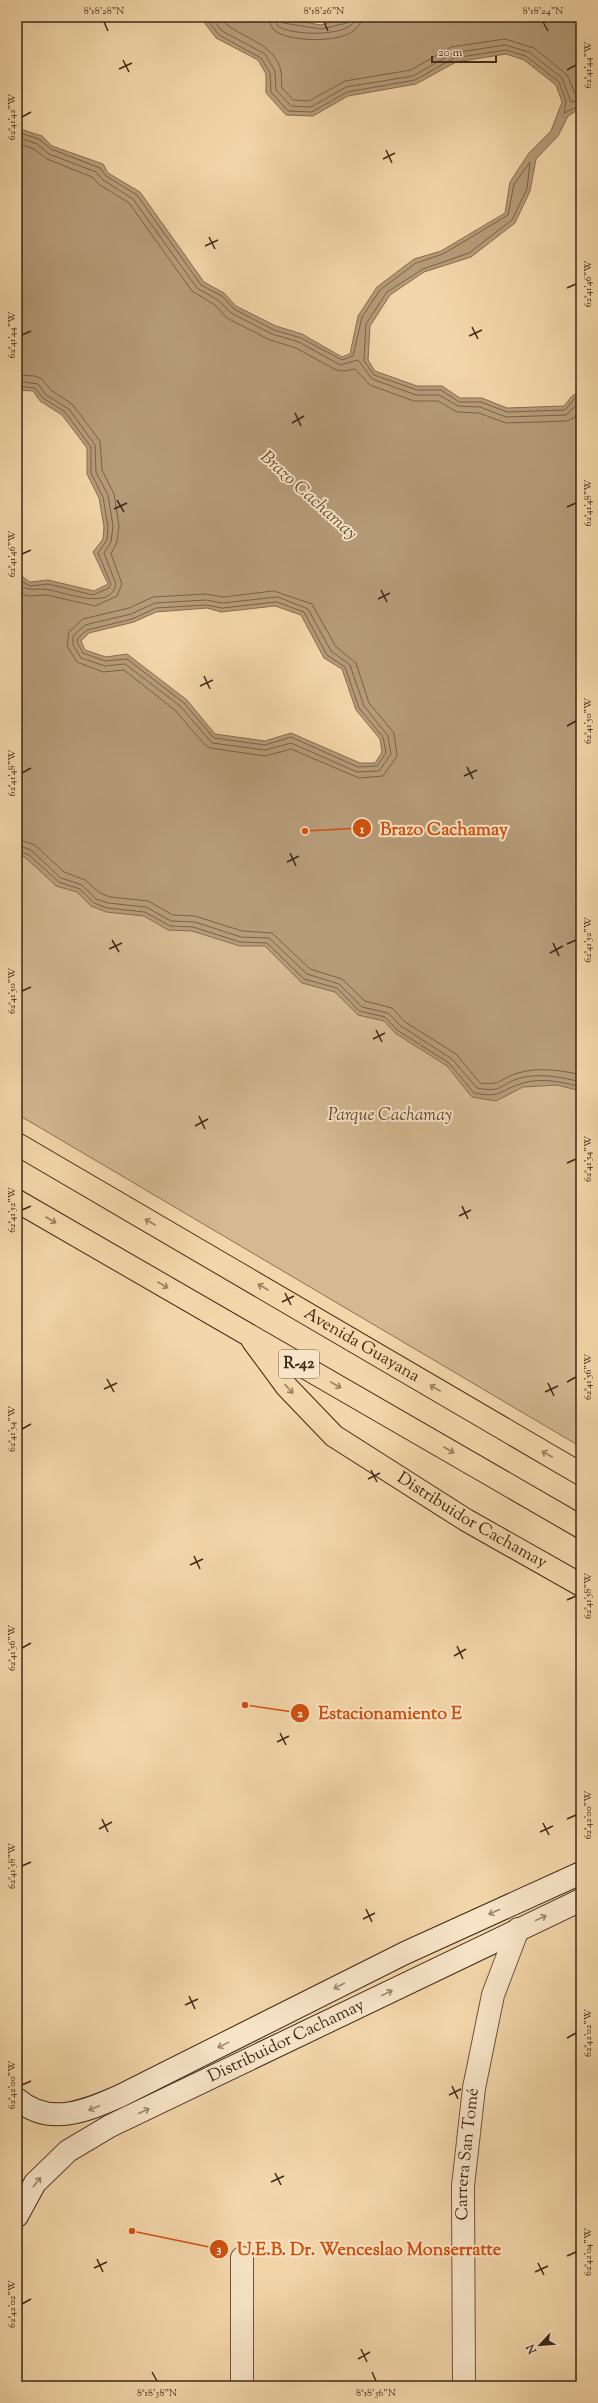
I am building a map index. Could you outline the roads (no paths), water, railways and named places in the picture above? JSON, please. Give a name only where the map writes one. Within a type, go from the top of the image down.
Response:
[{"type":"main road","name":"Avenida Guayana","points":[[17,1144],[581,1474]]},
{"type":"main road","name":"R-42","points":[[17,1201],[581,1527]]},
{"type":"main road","name":"Distribuidor Cachamay","points":[[249,1335],[287,1386],[334,1436],[466,1520],[581,1585]]},
{"type":"main road","name":"Distribuidor Cachamay","points":[[17,2099],[50,2115],[84,2112],[120,2096],[405,1953],[581,1873]]},
{"type":"main road","name":"Distribuidor Cachamay","points":[[17,2216],[35,2183],[68,2151],[110,2126],[581,1900]]},
{"type":"main road","name":"Carrera San Tomé","points":[[464,2386],[463,2186],[474,2088],[493,1995],[518,1929]]},
{"type":"main road","points":[[242,2258],[242,2386]]},
{"type":"water","points":[[200,17],[274,17],[321,25],[349,17],[581,17],[581,108],[568,116],[558,136],[536,159],[530,191],[515,223],[471,257],[424,272],[390,295],[370,326],[368,360],[375,371],[417,386],[442,386],[460,398],[482,398],[507,408],[564,406],[572,396],[581,391],[581,1091],[557,1085],[523,1087],[496,1101],[472,1097],[447,1066],[395,1033],[384,1021],[358,1015],[335,992],[302,983],[265,946],[240,946],[192,931],[168,930],[144,916],[106,912],[91,906],[77,892],[56,886],[26,858],[17,853],[17,573],[30,582],[48,580],[94,591],[108,584],[93,552],[103,539],[104,527],[99,498],[87,474],[87,448],[62,415],[40,401],[33,391],[17,390],[17,128],[42,136],[52,146],[103,164],[108,173],[140,192],[204,282],[224,293],[236,306],[276,326],[302,334],[342,357],[350,354],[358,316],[377,287],[414,259],[441,251],[505,213],[510,182],[529,153],[551,131],[562,102],[556,85],[524,60],[506,54],[456,62],[416,84],[348,96],[313,116],[286,115],[266,93],[266,74],[258,60],[216,38]],"holes":[[[275,606],[301,615],[324,658],[342,669],[356,710],[380,739],[382,752],[375,763],[360,763],[291,733],[265,741],[215,734],[187,700],[127,654],[106,657],[85,650],[81,641],[89,633],[134,622],[156,612],[207,608],[221,612]]]},
{"type":"place","name":"Brazo Cachamay","points":[[305,831]]},
{"type":"place","name":"Estacionamiento E","points":[[245,1705]]},
{"type":"place","name":"U.E.B. Dr. Wenceslao Monserratte","points":[[132,2231]]},
{"type":"park label","name":"Parque Cachamay","points":[[390,1116]]}]
